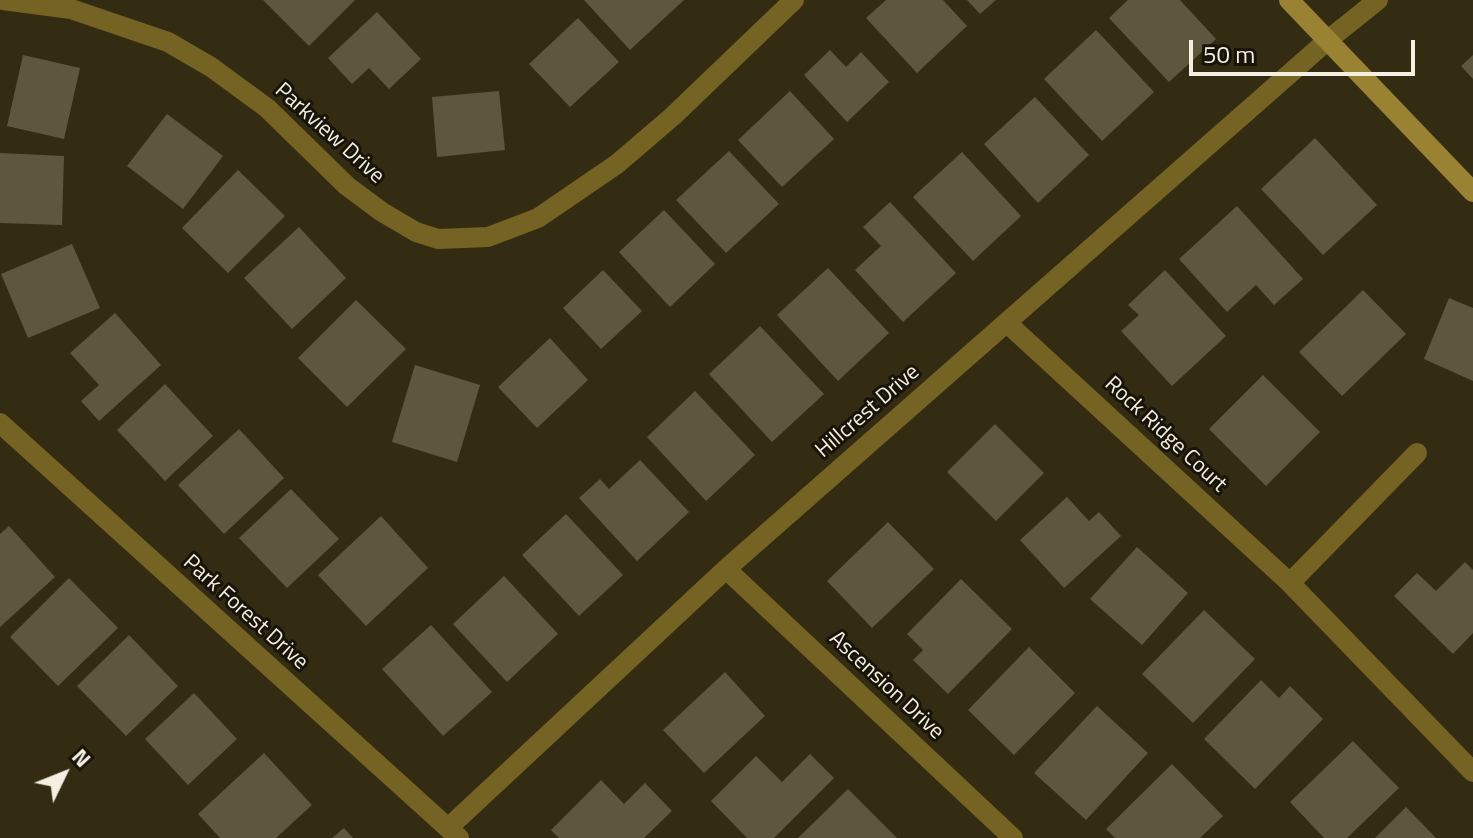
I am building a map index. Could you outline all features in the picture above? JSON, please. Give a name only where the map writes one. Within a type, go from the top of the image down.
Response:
[{"type":"street","name":"Parkview Drive","points":[[3,0],[71,9],[168,42],[211,67],[267,108],[347,186],[382,212],[416,232],[438,239],[488,237],[538,218],[617,164],[673,116],[794,0]]},
{"type":"street","points":[[1289,0],[1473,192]]},
{"type":"street","name":"Hillcrest Drive","points":[[454,833],[726,569],[1328,40],[1378,0]]},
{"type":"street","name":"Rock Ridge Court","points":[[1007,323],[1290,583],[1473,772]]},
{"type":"street","name":"Park Forest Drive","points":[[0,423],[454,833]]},
{"type":"street","points":[[1290,583],[1417,453]]},
{"type":"street","name":"Ascension Drive","points":[[726,569],[1013,838]]},
{"type":"building","points":[[263,0],[355,0],[309,46]]},
{"type":"building","points":[[584,0],[684,0],[630,50]]},
{"type":"building","points":[[886,0],[943,0],[967,26],[917,73],[866,18]]},
{"type":"building","points":[[967,0],[996,0],[980,14]]},
{"type":"building","points":[[1128,0],[1180,0],[1216,39],[1169,82],[1109,18]]},
{"type":"building","points":[[377,12],[421,59],[389,89],[369,68],[352,84],[328,58]]},
{"type":"building","points":[[578,18],[619,62],[570,107],[529,64]]},
{"type":"building","points":[[1096,30],[1154,92],[1102,141],[1044,79]]},
{"type":"building","points":[[830,50],[846,67],[861,52],[889,82],[847,122],[804,75]]},
{"type":"building","points":[[23,55],[80,68],[64,139],[7,126]]},
{"type":"building","points":[[1473,55],[1473,79],[1461,66]]},
{"type":"building","points":[[499,91],[505,150],[437,157],[432,97]]},
{"type":"building","points":[[790,91],[834,139],[782,187],[738,140]]},
{"type":"building","points":[[1035,97],[1089,155],[1038,203],[984,144]]},
{"type":"building","points":[[167,114],[223,156],[183,209],[127,166]]},
{"type":"building","points":[[1315,138],[1377,205],[1323,255],[1261,189]]},
{"type":"building","points":[[729,151],[779,204],[726,253],[676,200]]},
{"type":"building","points":[[962,152],[1021,216],[973,261],[913,197]]},
{"type":"building","points":[[0,153],[64,156],[62,225],[0,223]]},
{"type":"building","points":[[238,170],[285,216],[228,273],[182,228]]},
{"type":"building","points":[[890,202],[956,273],[903,322],[855,270],[881,246],[863,227]]},
{"type":"building","points":[[1237,206],[1303,279],[1274,305],[1256,285],[1227,312],[1179,259]]},
{"type":"building","points":[[664,210],[715,264],[670,307],[619,252]]},
{"type":"building","points":[[299,227],[346,278],[292,329],[244,278]]},
{"type":"building","points":[[72,244],[100,308],[28,338],[1,274]]},
{"type":"building","points":[[828,268],[889,333],[838,381],[777,315]]},
{"type":"building","points":[[603,270],[642,311],[601,349],[563,308]]},
{"type":"building","points":[[1165,270],[1226,336],[1172,386],[1121,331],[1139,315],[1128,305]]},
{"type":"building","points":[[1363,290],[1406,334],[1342,396],[1299,352]]},
{"type":"building","points":[[1449,298],[1473,308],[1473,381],[1424,359]]},
{"type":"building","points":[[356,300],[406,349],[347,407],[298,358]]},
{"type":"building","points":[[115,313],[161,365],[99,421],[81,401],[99,385],[70,353]]},
{"type":"building","points":[[760,326],[824,394],[772,442],[709,374]]},
{"type":"building","points":[[550,338],[588,380],[537,428],[498,387]]},
{"type":"building","points":[[415,365],[480,385],[457,462],[392,442]]},
{"type":"building","points":[[1263,375],[1320,432],[1266,486],[1209,429]]},
{"type":"building","points":[[165,384],[213,436],[165,481],[117,430]]},
{"type":"building","points":[[695,391],[755,455],[706,501],[647,437]]},
{"type":"building","points":[[995,424],[1044,473],[996,521],[947,472]]},
{"type":"building","points":[[239,429],[284,478],[224,534],[178,485]]},
{"type":"building","points":[[640,460],[689,512],[637,561],[579,498],[600,479],[609,489]]},
{"type":"building","points":[[291,489],[339,539],[287,588],[239,538]]},
{"type":"building","points":[[1067,497],[1089,521],[1099,512],[1121,536],[1064,588],[1020,540]]},
{"type":"building","points":[[566,514],[623,575],[579,616],[522,555]]},
{"type":"building","points":[[381,516],[428,568],[366,626],[318,575]]},
{"type":"building","points":[[888,522],[934,569],[872,628],[827,581]]},
{"type":"building","points":[[9,526],[55,577],[0,627],[0,534]]},
{"type":"building","points":[[1137,547],[1188,593],[1142,645],[1090,599]]},
{"type":"building","points":[[1465,562],[1473,570],[1473,633],[1453,654],[1394,596],[1417,573],[1436,591]]},
{"type":"building","points":[[504,576],[558,634],[507,682],[453,624]]},
{"type":"building","points":[[69,578],[118,628],[58,686],[10,637]]},
{"type":"building","points":[[961,579],[1012,629],[948,694],[913,660],[923,650],[907,634]]},
{"type":"building","points":[[1204,610],[1255,659],[1193,723],[1142,674]]},
{"type":"building","points":[[431,625],[492,692],[443,736],[382,669]]},
{"type":"building","points":[[129,635],[178,686],[126,736],[77,686]]},
{"type":"building","points":[[1029,647],[1075,693],[1014,755],[968,710]]},
{"type":"building","points":[[725,672],[765,716],[704,773],[663,730]]},
{"type":"building","points":[[1261,680],[1279,698],[1290,686],[1323,719],[1255,789],[1204,739]]},
{"type":"building","points":[[194,693],[237,739],[188,785],[145,739]]},
{"type":"building","points":[[1097,706],[1148,753],[1086,820],[1034,773]]},
{"type":"building","points":[[1353,741],[1399,788],[1347,838],[1324,838],[1290,802]]},
{"type":"building","points":[[264,753],[312,805],[276,838],[220,838],[198,814]]},
{"type":"building","points":[[810,754],[834,778],[774,838],[747,838],[711,801],[756,756],[782,782]]},
{"type":"building","points":[[1172,764],[1223,816],[1200,838],[1115,838],[1106,829]]},
{"type":"building","points":[[601,780],[624,804],[645,783],[672,811],[644,838],[559,838],[551,830]]},
{"type":"building","points":[[848,789],[897,838],[798,838]]},
{"type":"building","points":[[1406,807],[1436,838],[1375,838]]},
{"type":"building","points":[[344,828],[353,838],[332,838]]}]
